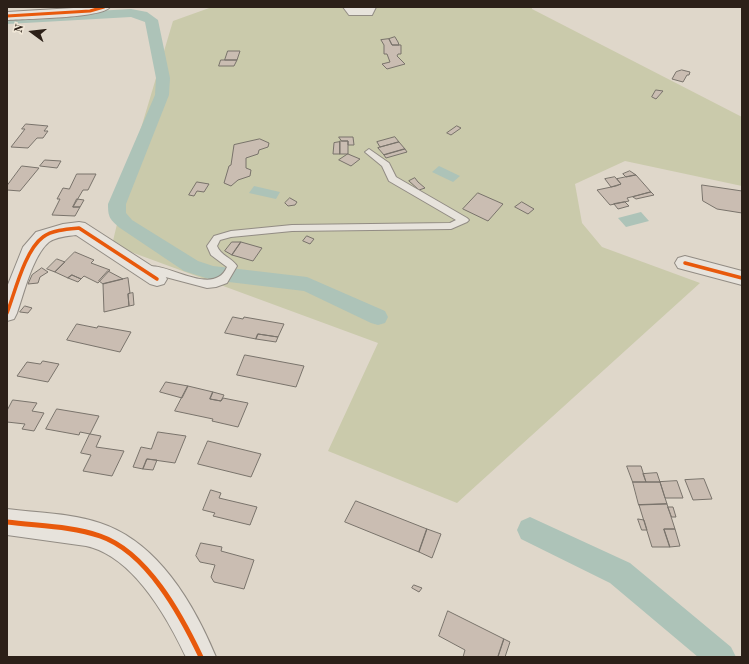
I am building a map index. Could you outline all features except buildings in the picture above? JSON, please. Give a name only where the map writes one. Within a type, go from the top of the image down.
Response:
[{"type":"street","points":[[7,16],[90,11],[104,7]]},
{"type":"street","points":[[349,7],[354,12],[367,12],[370,7]]},
{"type":"street","points":[[7,313],[30,252],[43,237],[63,230],[79,228],[151,275]]},
{"type":"street","points":[[685,264],[742,278]]},
{"type":"street","points":[[7,522],[99,535],[116,544],[136,560],[160,584],[183,620],[201,657]]},
{"type":"lane","points":[[151,275],[158,271],[207,284],[222,282],[228,275],[232,266],[230,262],[216,254],[212,246],[217,238],[231,234],[292,228],[451,226],[464,220],[392,179],[386,165],[369,152]]},
{"type":"shaded area","points":[[212,7],[532,7],[532,9],[742,117],[742,186],[625,161],[575,184],[582,223],[602,247],[700,283],[457,503],[328,451],[378,343],[112,245],[136,145],[173,21]]},
{"type":"shaded area","points":[[439,166],[460,176],[453,182],[432,172]]},
{"type":"shaded area","points":[[254,186],[280,192],[276,199],[249,193]]},
{"type":"shaded area","points":[[641,212],[649,221],[626,227],[618,218]]},
{"type":"waterway","points":[[7,20],[131,13],[142,15],[151,20],[163,78],[162,95],[117,204],[117,215],[126,224],[191,266],[212,273],[307,284],[378,317]]},
{"type":"waterway","points":[[530,530],[620,573],[721,657]]},
{"type":"cycle path","points":[[7,16],[90,11],[104,7]]},
{"type":"cycle path","points":[[7,313],[30,252],[43,237],[63,230],[79,228],[157,279]]},
{"type":"cycle path","points":[[685,263],[742,278]]},
{"type":"cycle path","points":[[7,522],[64,529],[101,536],[116,544],[139,563],[161,587],[178,613],[201,657]]}]
